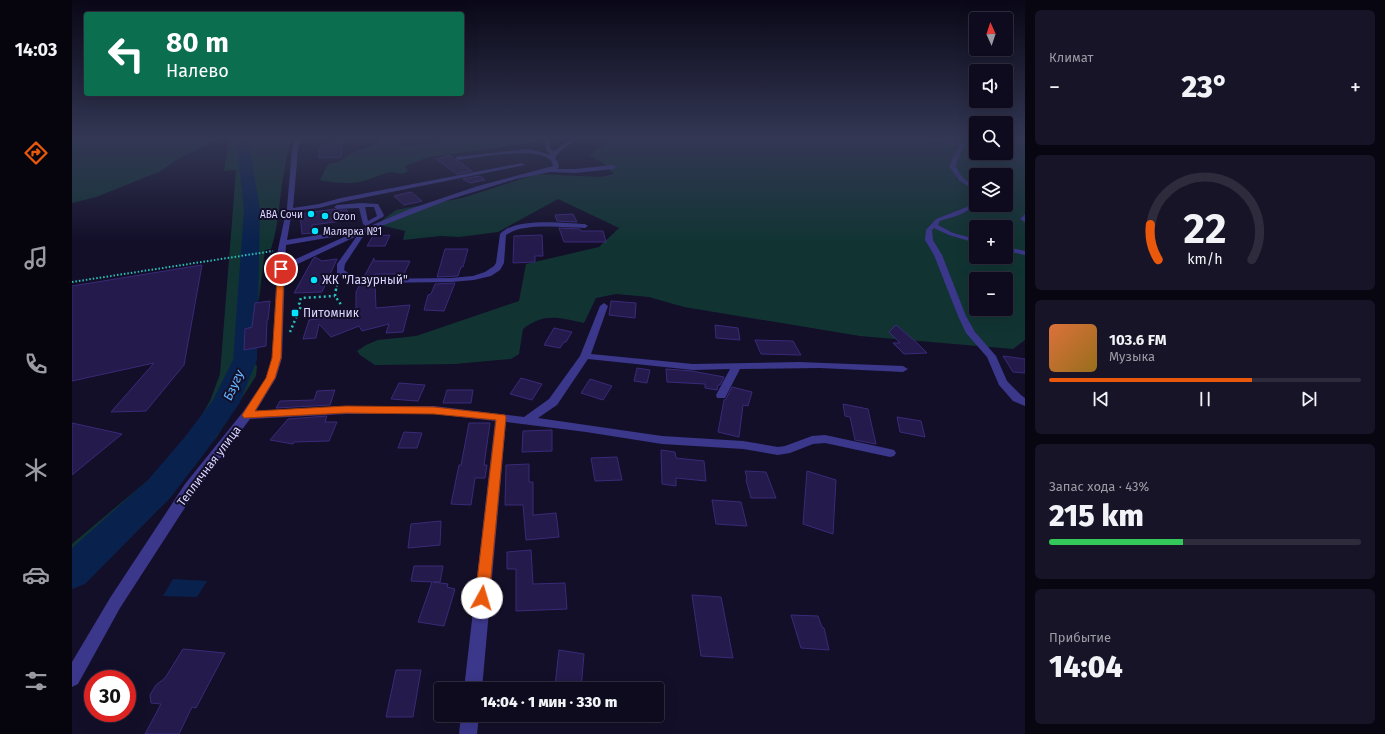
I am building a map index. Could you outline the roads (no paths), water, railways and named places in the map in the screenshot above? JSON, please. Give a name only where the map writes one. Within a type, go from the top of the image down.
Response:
[{"type":"street","name":"Тепличная улица","points":[[72,678],[115,603],[190,488],[247,415],[271,378],[277,358],[283,243],[289,210],[293,173]]},
{"type":"street","points":[[289,210],[319,206],[341,200],[479,173]]},
{"type":"street","points":[[281,269],[329,245],[412,210],[464,191],[536,173]]},
{"type":"street","points":[[957,173],[961,179],[969,185]]},
{"type":"street","points":[[361,205],[366,224]]},
{"type":"street","points":[[283,243],[338,234],[366,224],[381,215],[377,205],[319,206]]},
{"type":"street","points":[[969,208],[938,220],[929,230],[929,240],[938,254],[962,316],[971,334],[990,356],[1003,383],[1017,398],[1025,402]]},
{"type":"street","points":[[1025,216],[1023,218],[1025,220]]},
{"type":"street","points":[[933,225],[951,234],[969,239]]},
{"type":"street","points":[[362,232],[341,264],[340,271],[352,279],[368,281],[451,280],[474,278],[488,274],[497,268],[500,262],[504,234],[510,229],[546,226],[585,226]]},
{"type":"street","points":[[1013,250],[1025,253]]},
{"type":"street","points":[[527,420],[545,409],[553,402],[585,356],[604,306]]},
{"type":"street","points":[[585,356],[693,367],[834,364],[903,369]]},
{"type":"street","points":[[722,395],[737,366]]},
{"type":"street","points":[[247,415],[354,410],[434,410],[527,420],[662,440],[743,445],[778,452],[812,440],[825,439],[890,453]]},
{"type":"street","points":[[474,682],[501,417]]},
{"type":"street","points":[[468,734],[469,722]]},
{"type":"water","points":[[173,579],[207,581],[197,597],[163,596]]},
{"type":"waterway","name":"Бзугу","points":[[72,572],[159,489],[194,446],[225,404],[245,360],[252,209],[247,173]]},
{"type":"place","name":"АВА Сочи","points":[[311,214]]},
{"type":"place","name":"Ozon","points":[[325,216]]},
{"type":"place","name":"Малярка №1","points":[[315,231]]},
{"type":"place","name":"ЖК \"Лазурный\"","points":[[314,280]]},
{"type":"place","name":"Питомник","points":[[295,313]]}]
